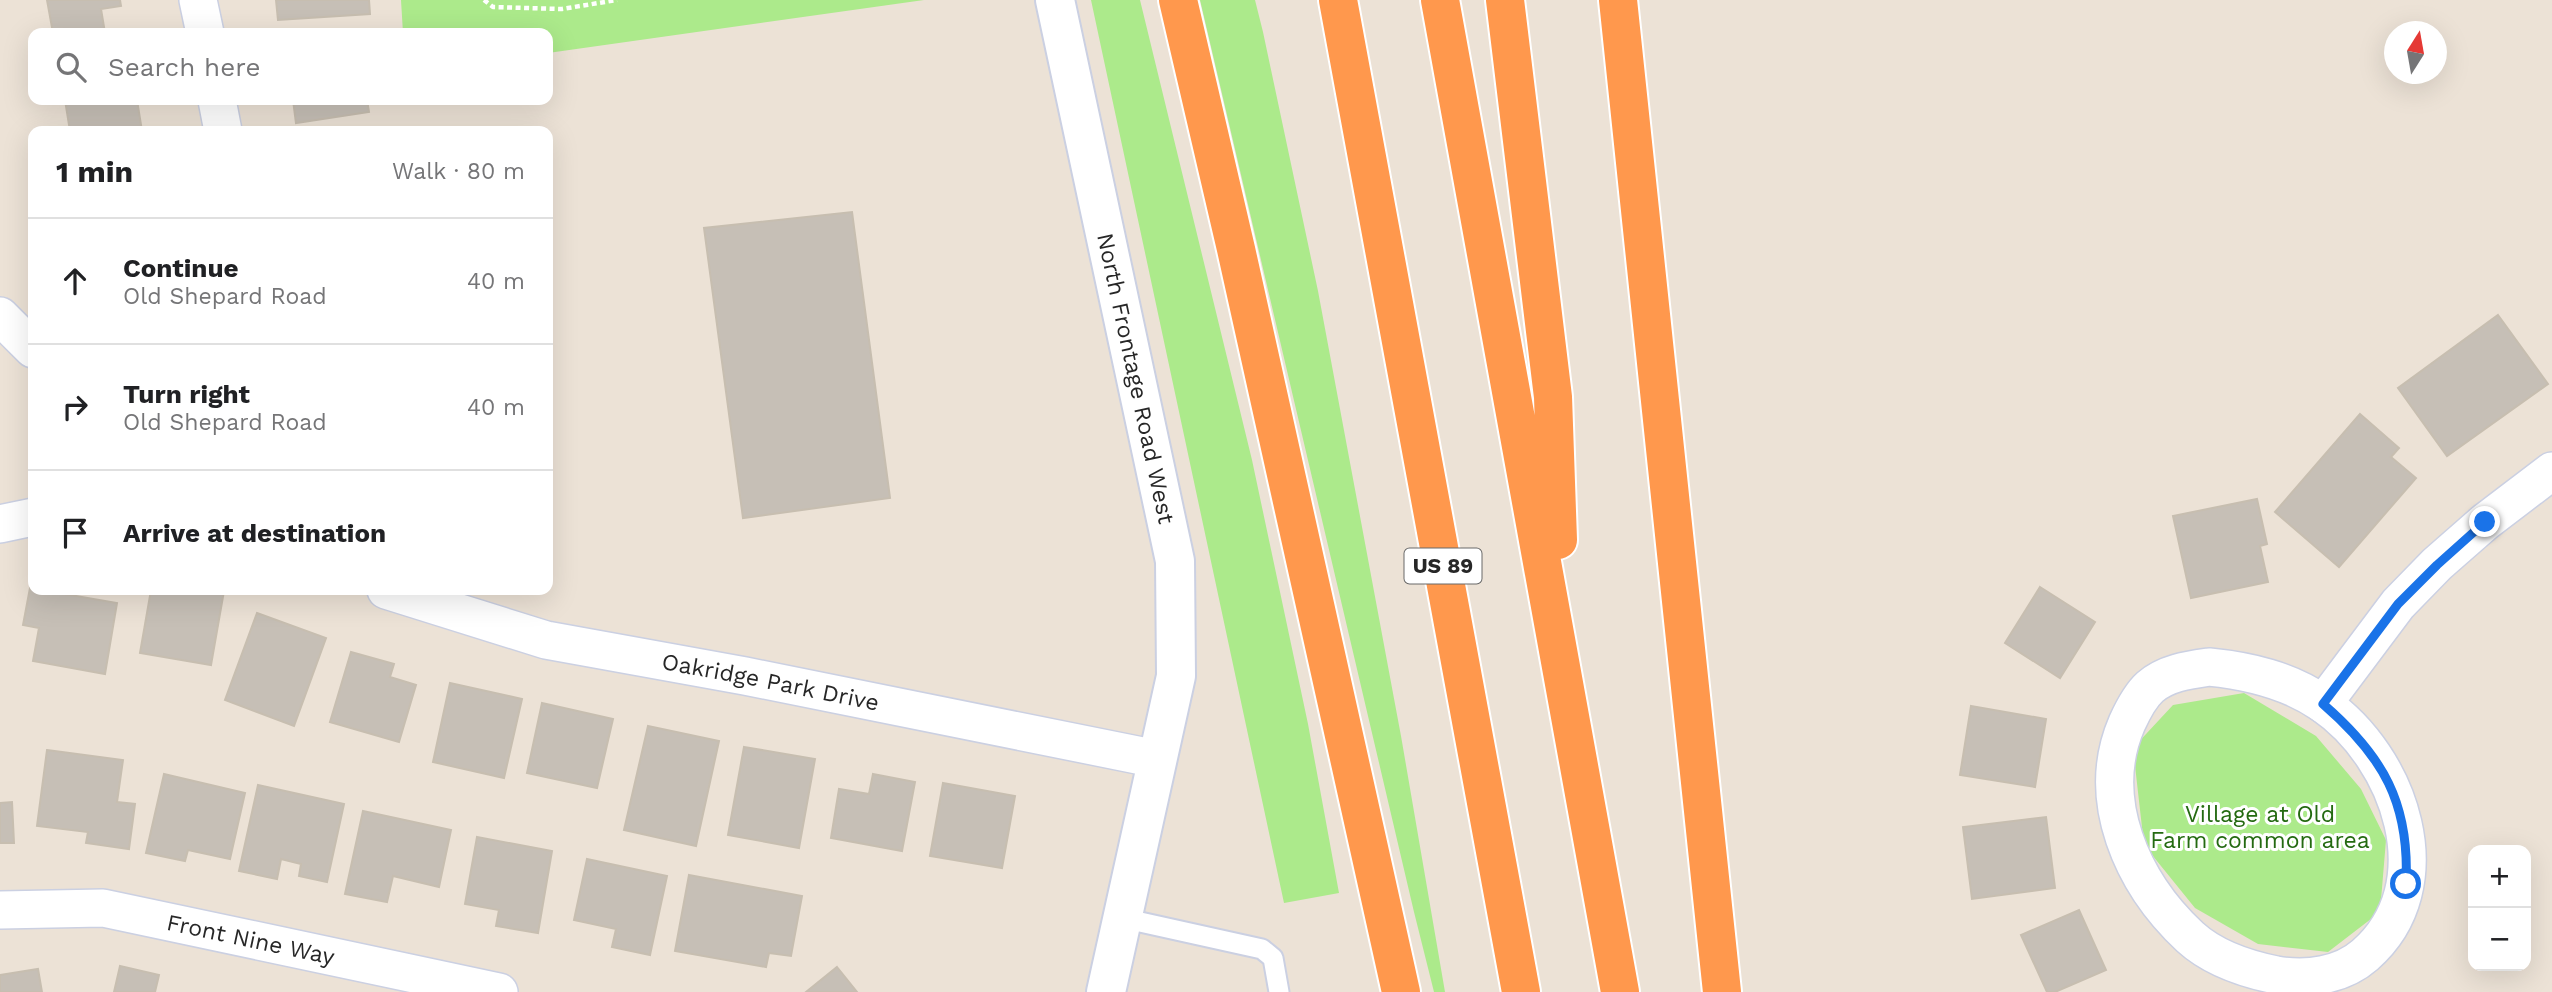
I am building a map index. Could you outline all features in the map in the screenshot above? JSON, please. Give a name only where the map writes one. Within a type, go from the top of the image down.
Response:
[{"type":"highway","points":[[1178,0],[1401,992]]},
{"type":"highway","points":[[1313,0],[1364,140]]},
{"type":"highway","name":"US 89","points":[[1338,0],[1521,992]]},
{"type":"highway","points":[[1440,0],[1620,992]]},
{"type":"highway","points":[[1506,0],[1553,397],[1561,665]]},
{"type":"highway","points":[[1590,0],[1634,162]]},
{"type":"highway","points":[[1618,0],[1722,992]]},
{"type":"street","points":[[198,0],[204,28]]},
{"type":"street","name":"North Frontage Road West","points":[[1055,0],[1175,561],[1176,676],[1106,992]]},
{"type":"street","points":[[218,105],[222,126]]},
{"type":"street","points":[[0,316],[28,344]]},
{"type":"street","points":[[2323,704],[2407,594],[2485,522],[2552,471]]},
{"type":"street","points":[[0,524],[28,518]]},
{"type":"street","name":"Oakridge Park Drive","points":[[402,595],[546,640],[745,676],[1157,759]]},
{"type":"street","points":[[2209,667],[2246,671],[2286,683],[2323,704],[2354,730],[2375,758],[2392,790],[2404,827],[2407,854],[2406,884],[2397,911],[2383,939],[2358,961],[2330,974],[2295,978],[2262,972],[2225,977],[2165,909],[2141,877],[2126,845],[2116,811],[2114,774],[2118,744],[2132,713],[2149,687],[2175,673],[2209,667]]},
{"type":"street","name":"Front Nine Way","points":[[0,910],[103,908],[499,992]]},
{"type":"lane","points":[[1122,918],[1262,949],[1273,958],[1279,992]]},
{"type":"path","points":[[484,0],[493,7],[562,9],[617,0]]},
{"type":"green space","points":[[401,0],[924,0],[553,52],[553,28],[403,28]]},
{"type":"green space","points":[[1091,0],[1140,0],[1252,460],[1308,724],[1339,893],[1284,903]]},
{"type":"green space","points":[[1200,0],[1255,0],[1263,32],[1318,291],[1401,736],[1445,992],[1434,992],[1414,912]]},
{"type":"green space","name":"Village at Old Farm common area","points":[[2244,693],[2316,736],[2361,789],[2386,840],[2380,912],[2328,952],[2258,944],[2195,908],[2144,845],[2133,748],[2173,705]]},
{"type":"building","points":[[47,0],[120,0],[121,6],[101,9],[104,28],[52,28]]},
{"type":"building","points":[[276,0],[369,0],[370,14],[278,20]]},
{"type":"building","points":[[66,105],[138,105],[141,126],[69,126]]},
{"type":"building","points":[[294,105],[368,105],[369,112],[296,123]]},
{"type":"building","points":[[852,212],[890,498],[743,518],[704,228]]},
{"type":"building","points":[[2498,315],[2548,384],[2447,456],[2398,388]]},
{"type":"building","points":[[2360,414],[2399,448],[2391,457],[2416,478],[2339,567],[2275,512]]},
{"type":"building","points":[[2257,499],[2267,544],[2260,546],[2268,582],[2191,598],[2173,516]]},
{"type":"building","points":[[2040,587],[2095,622],[2060,678],[2005,643]]},
{"type":"building","points":[[29,595],[71,595],[117,603],[105,674],[33,661],[39,628],[23,625]]},
{"type":"building","points":[[150,595],[223,595],[211,665],[140,653]]},
{"type":"building","points":[[257,613],[326,638],[294,726],[225,700]]},
{"type":"building","points":[[351,652],[394,664],[390,677],[416,685],[399,742],[330,722]]},
{"type":"building","points":[[450,683],[522,699],[504,778],[433,762]]},
{"type":"building","points":[[542,703],[613,719],[597,788],[527,773]]},
{"type":"building","points":[[1971,706],[2046,719],[2035,787],[1960,775]]},
{"type":"building","points":[[648,726],[719,741],[696,846],[624,830]]},
{"type":"building","points":[[744,747],[815,759],[799,848],[728,835]]},
{"type":"building","points":[[47,750],[123,760],[117,802],[135,804],[129,849],[86,843],[88,832],[37,826]]},
{"type":"building","points":[[164,774],[245,793],[230,859],[188,850],[185,861],[146,853]]},
{"type":"building","points":[[873,774],[915,782],[902,851],[831,838],[839,789],[869,794]]},
{"type":"building","points":[[943,783],[1015,796],[1002,868],[930,856]]},
{"type":"building","points":[[258,785],[344,804],[327,882],[299,876],[301,864],[281,859],[277,879],[239,871]]},
{"type":"building","points":[[12,802],[14,843],[0,843],[0,803]]},
{"type":"building","points":[[363,811],[451,830],[439,887],[393,876],[387,902],[345,894]]},
{"type":"building","points":[[2046,817],[2055,888],[1972,899],[1963,827]]},
{"type":"building","points":[[477,837],[552,851],[538,933],[496,926],[499,910],[465,904]]},
{"type":"building","points":[[587,859],[667,876],[650,955],[612,947],[616,929],[574,920]]},
{"type":"building","points":[[689,875],[802,896],[791,956],[769,953],[766,967],[675,951]]},
{"type":"building","points":[[2079,910],[2106,970],[2055,992],[2047,992],[2021,935]]},
{"type":"building","points":[[120,966],[159,975],[155,992],[114,992]]},
{"type":"building","points":[[837,967],[857,992],[806,992]]},
{"type":"building","points":[[38,969],[42,992],[0,992],[0,975]]},
{"type":"route","points":[[2406,884],[2404,827],[2392,790],[2375,758],[2354,730],[2323,704],[2398,604],[2485,522]]}]
